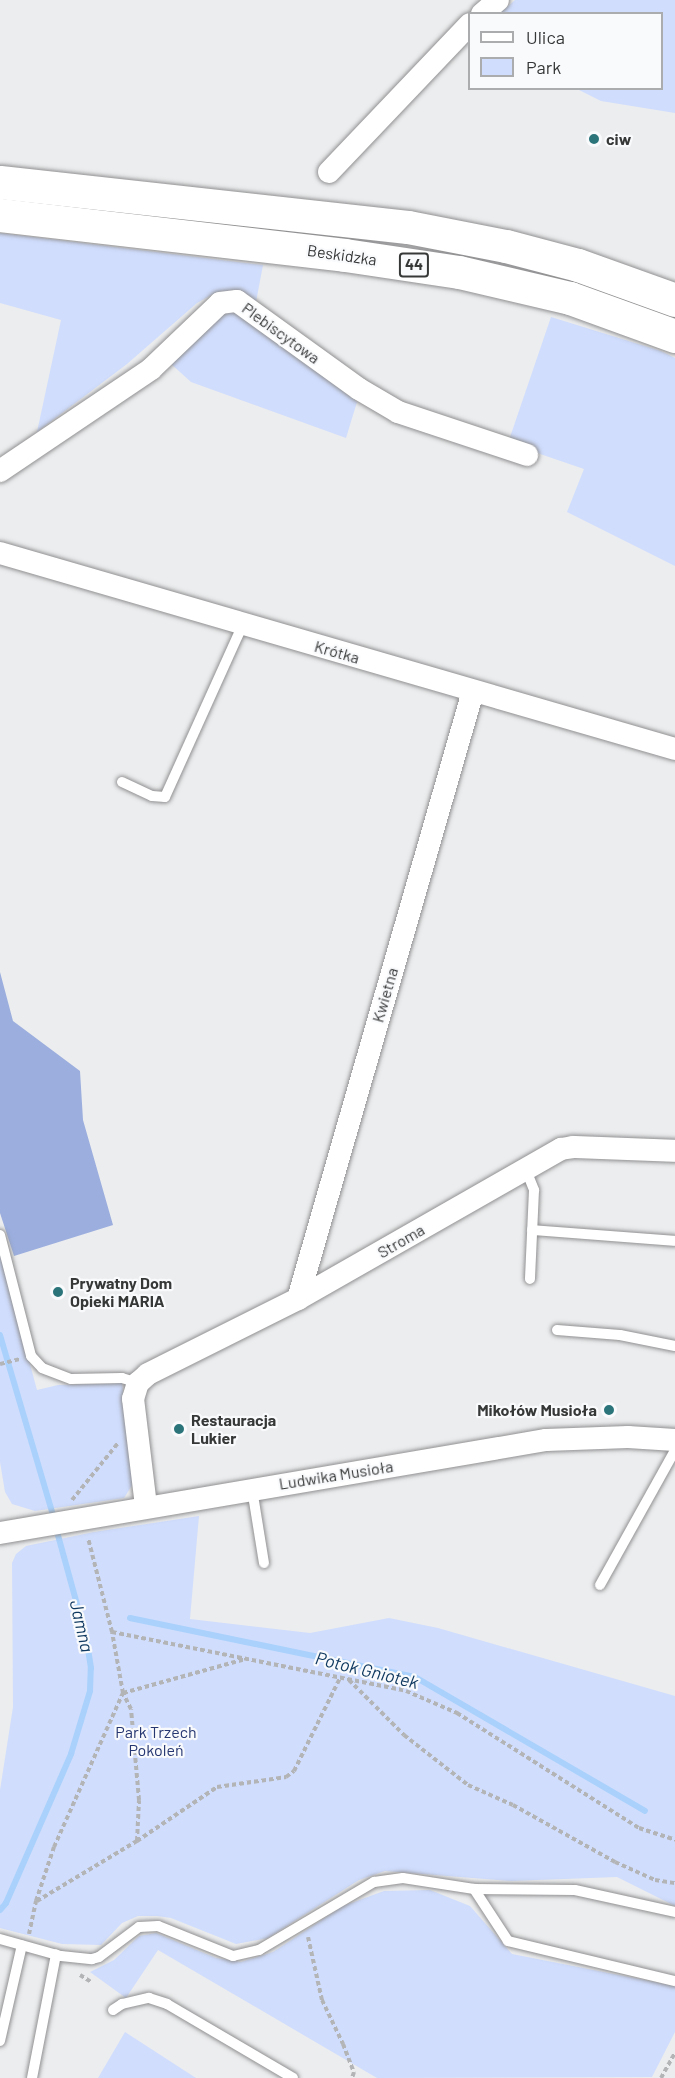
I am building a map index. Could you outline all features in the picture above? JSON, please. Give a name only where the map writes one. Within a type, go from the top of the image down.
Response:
[{"type":"main road","name":"44","points":[[0,182],[408,227],[506,246],[567,263],[675,300]]},
{"type":"main road","name":"Beskidzka","points":[[0,215],[345,255],[459,272],[570,298],[675,336]]},
{"type":"street","points":[[484,12],[498,0]]},
{"type":"street","points":[[329,172],[468,26]]},
{"type":"street","name":"Plebiscytowa","points":[[0,471],[151,369],[220,303],[237,301],[359,389],[398,412],[528,455]]},
{"type":"street","name":"Krótka","points":[[0,553],[675,749]]},
{"type":"street","name":"Kwietna","points":[[298,1299],[473,691]]},
{"type":"street","name":"Stroma","points":[[138,1383],[148,1374],[298,1299],[561,1149],[573,1147],[675,1151]]},
{"type":"street","points":[[138,1383],[133,1399],[146,1506]]},
{"type":"street","name":"Ludwika Musioła","points":[[0,1533],[39,1528],[76,1518],[146,1506],[546,1440],[628,1437],[675,1440]]},
{"type":"lane","points":[[122,782],[152,796],[165,797],[243,624]]},
{"type":"lane","points":[[526,1170],[534,1190],[530,1279]]},
{"type":"lane","points":[[532,1230],[675,1241]]},
{"type":"lane","points":[[0,1235],[31,1356],[42,1368],[71,1379],[122,1378],[138,1383]]},
{"type":"lane","points":[[557,1330],[620,1335],[675,1346]]},
{"type":"lane","points":[[600,1585],[675,1450]]},
{"type":"lane","points":[[252,1489],[264,1563]]},
{"type":"lane","points":[[0,1939],[56,1954],[99,1957],[133,1930],[139,1927],[158,1926],[233,1956],[259,1950],[374,1882],[404,1878],[474,1888],[574,1890],[675,1912]]},
{"type":"lane","points":[[474,1888],[508,1941],[675,1981]]},
{"type":"lane","points":[[0,2041],[24,1946]]},
{"type":"lane","points":[[32,2078],[56,1954]]},
{"type":"lane","points":[[113,2010],[122,2004],[148,1998],[167,2004],[293,2078]]},
{"type":"path","points":[[135,1421],[76,1518],[112,1632],[123,1693],[131,1709],[138,1789],[137,1841]]},
{"type":"path","points":[[112,1632],[406,1691],[457,1713],[639,1828],[675,1840]]},
{"type":"path","points":[[123,1693],[247,1659]]},
{"type":"path","points":[[36,1901],[137,1841],[217,1787],[286,1777],[294,1771],[340,1678]]},
{"type":"path","points":[[348,1679],[404,1735],[468,1785],[513,1805],[615,1862],[655,1880],[675,1883]]},
{"type":"path","points":[[24,1946],[54,1848],[123,1693]]},
{"type":"path","points":[[305,1922],[322,2000],[354,2072],[352,2078]]},
{"type":"path","points":[[80,1975],[91,1982]]},
{"type":"path","points":[[661,2078],[675,2053]]},
{"type":"green space","points":[[515,0],[675,0],[675,113],[601,101],[579,90],[663,90],[663,12],[501,12]]},
{"type":"green space","points":[[0,233],[263,265],[256,302],[236,293],[215,293],[197,303],[127,364],[37,432],[61,320],[0,303]]},
{"type":"green space","points":[[222,311],[238,311],[357,402],[346,438],[191,382],[170,363]]},
{"type":"green space","points":[[551,317],[661,351],[675,358],[675,566],[567,512],[584,469],[508,443]]},
{"type":"green space","points":[[0,1254],[37,1390],[58,1385],[122,1383],[134,1482],[124,1498],[35,1511],[12,1504],[5,1492],[0,1462]]},
{"type":"green space","name":"Park Trzech Pokoleń","points":[[199,1516],[190,1619],[310,1633],[389,1618],[438,1628],[675,1696],[675,1906],[617,1877],[511,1881],[385,1871],[359,1880],[268,1938],[236,1944],[171,1918],[157,1916],[138,1916],[122,1923],[101,1945],[62,1944],[0,1928],[0,1790],[13,1707],[12,1563],[16,1554],[26,1546],[94,1532]]},
{"type":"green space","points":[[430,1890],[470,1906],[512,1954],[675,1986],[675,2032],[652,2077],[377,2078],[158,1950],[126,1998],[90,1972],[114,1960],[139,1936],[156,1933],[216,1958],[241,1962],[273,1952],[343,1906],[384,1891]]},
{"type":"green space","points":[[125,2032],[196,2078],[98,2078]]},
{"type":"shaded area","points":[[0,972],[13,1021],[80,1071],[83,1120],[113,1225],[14,1256],[0,1213]]},
{"type":"waterway","name":"Jamna","points":[[0,1335],[54,1518]]},
{"type":"waterway","name":"Jamna","points":[[0,1910],[6,1903],[71,1754],[90,1691],[91,1668],[86,1637],[56,1528]]},
{"type":"waterway","name":"Potok Gniotek","points":[[130,1618],[415,1677],[645,1811]]},
{"type":"place","name":"ciw","points":[[594,139]]},
{"type":"place","name":"Prywatny Dom Opieki MARIA","points":[[58,1292]]},
{"type":"place","name":"Mikołów Musioła","points":[[609,1410]]},
{"type":"place","name":"Restauracja Lukier","points":[[179,1429]]}]
